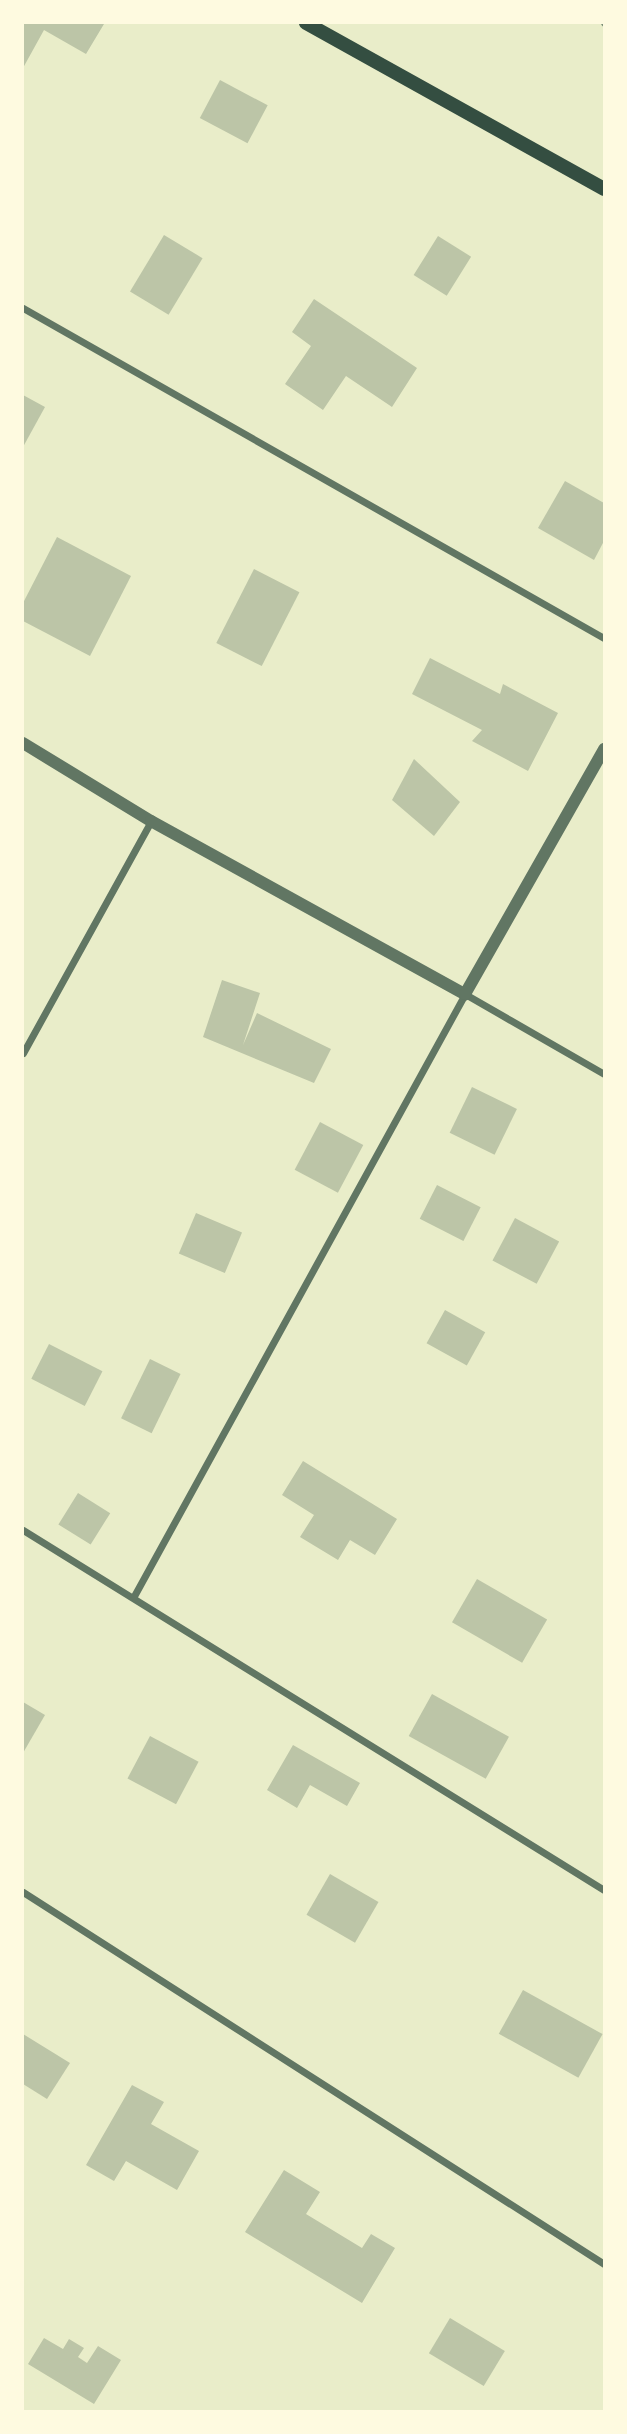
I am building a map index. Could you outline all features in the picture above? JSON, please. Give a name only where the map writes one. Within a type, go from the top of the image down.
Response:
[{"type":"main road","points":[[306,23],[604,189]]},
{"type":"street","points":[[23,308],[604,638]]},
{"type":"street","points":[[23,743],[151,821],[604,1074]]},
{"type":"street","points":[[134,1596],[465,994],[604,749]]},
{"type":"street","points":[[23,1053],[151,821]]},
{"type":"street","points":[[23,1530],[134,1596],[604,1891]]},
{"type":"street","points":[[23,1892],[604,2263]]},
{"type":"building","points":[[23,23],[104,24],[86,54],[44,30],[23,68]]},
{"type":"building","points":[[220,80],[268,105],[247,143],[200,118]]},
{"type":"building","points":[[164,235],[203,258],[169,315],[130,292]]},
{"type":"building","points":[[438,236],[471,257],[447,296],[414,275]]},
{"type":"building","points":[[314,299],[417,368],[392,407],[346,376],[323,410],[285,384],[311,346],[292,332]]},
{"type":"building","points":[[23,395],[45,407],[23,447]]},
{"type":"building","points":[[565,481],[604,503],[604,541],[594,560],[538,528]]},
{"type":"building","points":[[57,537],[131,576],[90,656],[23,621],[23,603]]},
{"type":"building","points":[[254,569],[299,592],[262,666],[216,643]]},
{"type":"building","points":[[430,658],[500,694],[503,684],[558,713],[528,771],[472,741],[482,730],[412,694]]},
{"type":"building","points":[[414,759],[460,802],[434,836],[392,800]]},
{"type":"building","points":[[222,980],[260,993],[243,1045],[257,1013],[331,1049],[314,1083],[203,1037]]},
{"type":"building","points":[[472,1087],[517,1109],[495,1155],[450,1133]]},
{"type":"building","points":[[320,1122],[363,1145],[338,1193],[295,1170]]},
{"type":"building","points":[[437,1185],[481,1207],[463,1241],[420,1219]]},
{"type":"building","points":[[196,1213],[242,1233],[225,1273],[179,1254]]},
{"type":"building","points":[[515,1218],[559,1241],[537,1284],[492,1260]]},
{"type":"building","points":[[445,1310],[485,1332],[467,1366],[427,1343]]},
{"type":"building","points":[[49,1344],[102,1371],[85,1406],[31,1379]]},
{"type":"building","points":[[150,1359],[181,1374],[152,1433],[121,1418]]},
{"type":"building","points":[[303,1461],[397,1519],[375,1555],[350,1540],[338,1560],[300,1537],[314,1515],[282,1495]]},
{"type":"building","points":[[78,1493],[110,1513],[91,1545],[58,1524]]},
{"type":"building","points":[[477,1579],[547,1620],[522,1663],[452,1622]]},
{"type":"building","points":[[432,1694],[509,1737],[486,1779],[409,1736]]},
{"type":"building","points":[[23,1702],[45,1715],[23,1753]]},
{"type":"building","points":[[150,1736],[199,1762],[176,1804],[127,1778]]},
{"type":"building","points":[[293,1745],[360,1783],[347,1806],[310,1785],[297,1808],[267,1790]]},
{"type":"building","points":[[330,1874],[378,1902],[355,1943],[306,1915]]},
{"type":"building","points":[[523,1990],[603,2034],[578,2078],[499,2034]]},
{"type":"building","points":[[23,2034],[70,2063],[47,2099],[23,2084]]},
{"type":"building","points":[[132,2085],[164,2102],[151,2124],[199,2151],[177,2190],[126,2161],[114,2181],[86,2165]]},
{"type":"building","points":[[284,2170],[320,2192],[306,2214],[362,2248],[371,2234],[395,2248],[362,2303],[245,2232]]},
{"type":"building","points":[[450,2318],[505,2351],[484,2386],[429,2353]]},
{"type":"building","points":[[44,2338],[63,2349],[69,2339],[84,2348],[78,2357],[87,2363],[98,2346],[121,2360],[94,2404],[28,2364]]}]
